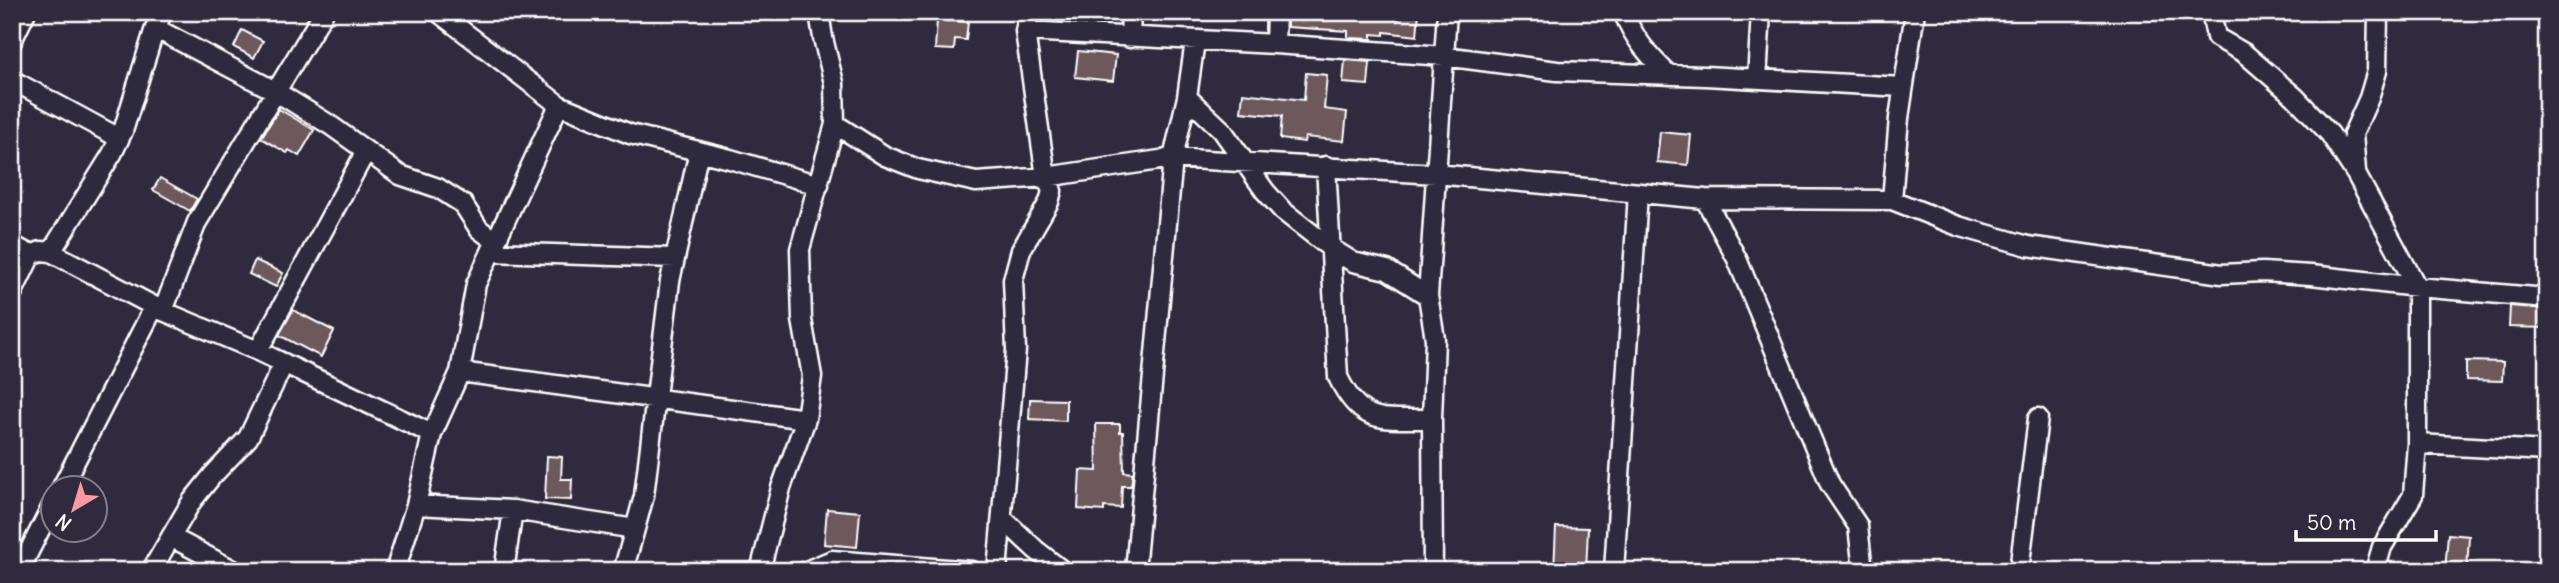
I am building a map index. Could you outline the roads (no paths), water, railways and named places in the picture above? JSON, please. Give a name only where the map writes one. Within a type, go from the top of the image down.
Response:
[{"type":"street","points":[[12,41],[26,12]]},
{"type":"street","points":[[68,475],[158,309],[197,222],[324,12]]},
{"type":"street","points":[[438,12],[559,105],[630,134],[819,185]]},
{"type":"street","points":[[760,571],[781,488],[806,419],[813,376],[802,320],[800,249],[835,124],[834,83],[822,38],[819,12]]},
{"type":"street","points":[[997,571],[1016,350],[1013,281],[1021,250],[1049,202],[1052,191],[1046,177],[1025,32],[1029,12]]},
{"type":"street","points":[[1130,38],[1131,12]]},
{"type":"street","points":[[1275,44],[1276,12]]},
{"type":"street","points":[[1433,571],[1432,419],[1435,339],[1429,296],[1447,12]]},
{"type":"street","points":[[1623,12],[1631,32],[1644,51],[1669,75]]},
{"type":"street","points":[[1757,79],[1761,12]]},
{"type":"street","points":[[1892,200],[1903,87],[1915,12]]},
{"type":"street","points":[[2211,12],[2216,37],[2244,53],[2294,97],[2330,134],[2356,174],[2417,287],[2417,444],[2413,495],[2382,547],[2375,571]]},
{"type":"street","points":[[2356,174],[2353,134],[2370,98],[2377,71],[2378,12]]},
{"type":"street","points":[[51,252],[112,154],[159,20],[330,125],[400,175],[438,188],[463,204],[493,247],[675,258]]},
{"type":"street","points":[[1025,32],[1275,44],[1444,57],[1556,71],[1903,87]]},
{"type":"street","points":[[1135,571],[1173,158],[1187,97],[1195,41]]},
{"type":"street","points":[[12,80],[119,138]]},
{"type":"street","points":[[1187,97],[1222,130],[1265,191],[1283,211],[1353,262],[1387,270],[1429,296]]},
{"type":"street","points":[[395,571],[416,505],[432,434],[460,372],[476,284],[559,105]]},
{"type":"street","points":[[835,124],[885,156],[918,169],[976,182],[1046,177],[1173,158],[1436,174],[1706,199],[1892,200],[1958,226],[2028,246],[2222,274],[2262,272],[2311,275],[2547,298]]},
{"type":"street","points":[[258,351],[366,151]]},
{"type":"street","points":[[623,571],[644,496],[675,258],[699,151]]},
{"type":"street","points":[[1326,166],[1338,377],[1347,396],[1362,412],[1380,418],[1432,419]]},
{"type":"street","points":[[1614,571],[1638,193]]},
{"type":"street","points":[[1706,199],[1737,259],[1830,484],[1858,526],[1863,571]]},
{"type":"street","points":[[12,245],[31,255]]},
{"type":"street","points":[[12,294],[31,255],[41,251],[51,252],[158,309],[258,351],[432,434]]},
{"type":"street","points":[[151,571],[192,501],[248,438],[284,363]]},
{"type":"street","points":[[460,372],[806,419]]},
{"type":"street","points":[[2019,571],[2038,418]]},
{"type":"street","points":[[2417,444],[2547,451]]},
{"type":"street","points":[[416,505],[513,510],[635,529]]},
{"type":"street","points":[[505,571],[513,510]]},
{"type":"street","points":[[1002,518],[1063,571]]},
{"type":"street","points":[[19,571],[38,534]]},
{"type":"street","points":[[171,537],[235,571]]},
{"type":"street","points":[[806,571],[832,560],[841,560],[972,571]]}]
